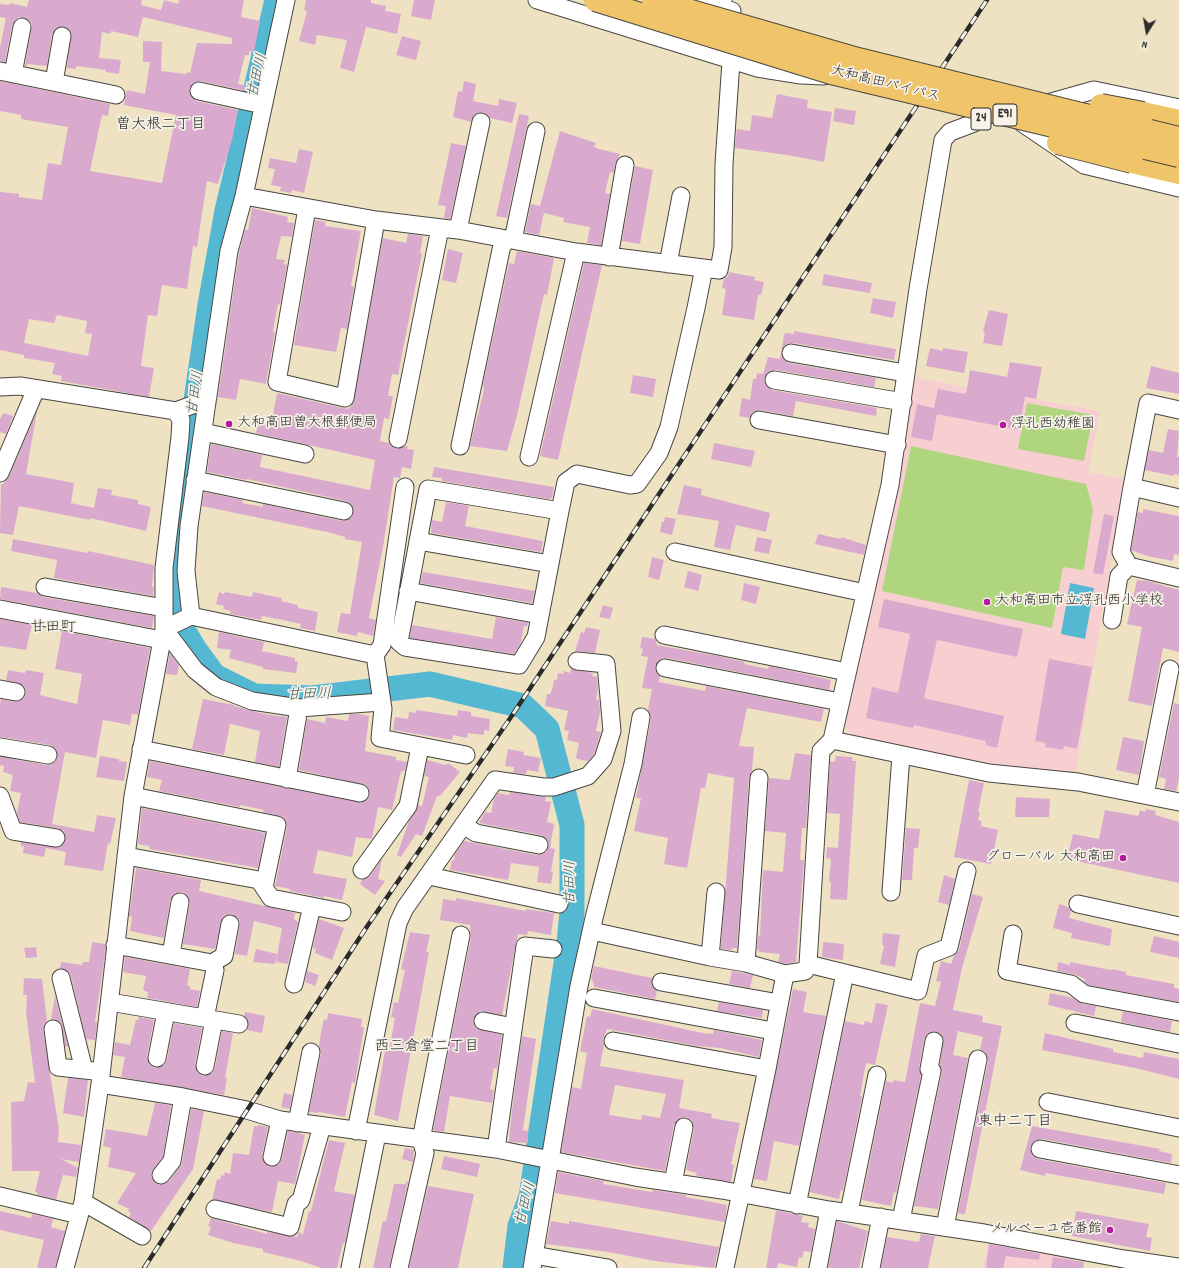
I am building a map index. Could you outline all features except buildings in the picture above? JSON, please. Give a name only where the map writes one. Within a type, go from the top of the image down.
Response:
[{"type":"highway","name":"大和高田バイパス","points":[[595,0],[831,72],[1179,156]]},
{"type":"highway","name":"大和高田バイパス","points":[[653,0],[858,59],[1179,138]]},
{"type":"highway","points":[[858,59],[1179,121]]},
{"type":"highway","name":"24","points":[[831,72],[1065,145],[1179,173]]},
{"type":"street","points":[[191,616],[186,571],[205,399],[229,251],[244,196],[286,0]]},
{"type":"street","points":[[537,0],[757,68],[802,75],[827,76],[857,72],[880,74]]},
{"type":"street","points":[[696,0],[722,4],[810,38],[858,65],[880,74],[982,102],[1019,121],[1084,165],[1179,188]]},
{"type":"street","points":[[244,196],[376,220],[458,230],[576,252],[719,270],[723,247],[724,156],[731,61],[722,4]]},
{"type":"street","points":[[22,27],[7,73],[116,95]]},
{"type":"street","points":[[54,82],[62,36]]},
{"type":"street","points":[[982,102],[1048,103],[1094,90],[1179,108]]},
{"type":"street","points":[[199,91],[263,105]]},
{"type":"street","points":[[592,931],[710,957],[746,963],[785,974],[805,971],[808,964],[821,751],[832,740],[890,485],[943,140],[950,132],[974,123],[980,113],[982,102]]},
{"type":"street","points":[[458,230],[481,122]]},
{"type":"street","points":[[460,446],[502,245],[510,240],[514,235],[536,131]]},
{"type":"street","points":[[609,256],[624,165]]},
{"type":"street","points":[[668,264],[681,196]]},
{"type":"street","points":[[307,208],[277,382],[344,398],[376,220]]},
{"type":"street","points":[[398,439],[440,228]]},
{"type":"street","points":[[529,457],[576,252]]},
{"type":"street","points":[[560,511],[428,489],[399,642],[405,647],[519,665],[536,637],[566,482],[576,474],[637,484],[659,453],[669,427],[704,268]]},
{"type":"street","points":[[792,353],[906,373]]},
{"type":"street","points":[[774,380],[903,402]]},
{"type":"street","points":[[0,387],[20,386],[180,409],[205,399]]},
{"type":"street","points":[[0,473],[36,389]]},
{"type":"street","points":[[1179,410],[1148,403],[1121,552],[1129,566],[1179,578]]},
{"type":"street","points":[[65,1268],[81,1208],[101,1078],[133,796],[163,635],[164,568],[180,437],[180,409]]},
{"type":"street","points":[[758,420],[897,445]]},
{"type":"street","points":[[202,432],[305,454]]},
{"type":"street","points":[[195,480],[344,511]]},
{"type":"street","points":[[406,487],[382,645],[375,656],[383,709],[380,738],[466,755]]},
{"type":"street","points":[[1132,487],[1179,498]]},
{"type":"street","points":[[418,541],[550,564]]},
{"type":"street","points":[[675,552],[866,593]]},
{"type":"street","points":[[1112,620],[1119,576],[1129,566]]},
{"type":"street","points":[[45,587],[164,608]]},
{"type":"street","points":[[408,591],[540,615]]},
{"type":"street","points":[[0,609],[163,635],[194,670],[216,687],[252,701],[299,708],[381,702]]},
{"type":"street","points":[[163,635],[191,616],[375,656]]},
{"type":"street","points":[[664,635],[847,672]]},
{"type":"street","points":[[356,1130],[398,923],[405,908],[429,876],[495,780],[543,787],[554,787],[588,776],[603,759],[612,731],[606,664],[577,661]]},
{"type":"street","points":[[665,668],[840,702]]},
{"type":"street","points":[[1145,795],[1170,669]]},
{"type":"street","points":[[287,778],[299,708]]},
{"type":"street","points":[[608,1268],[533,1261],[580,986],[633,764],[641,717]]},
{"type":"street","points":[[832,740],[989,773],[1078,782],[1179,802]]},
{"type":"street","points":[[0,747],[48,755]]},
{"type":"street","points":[[362,870],[408,806],[420,747]]},
{"type":"street","points":[[141,749],[360,793]]},
{"type":"street","points":[[891,892],[901,755]]},
{"type":"street","points":[[746,963],[759,778]]},
{"type":"street","points":[[0,796],[13,831],[56,838]]},
{"type":"street","points":[[133,796],[277,825],[264,887]]},
{"type":"street","points":[[463,825],[476,832],[539,845]]},
{"type":"street","points":[[126,856],[259,880],[271,898],[342,912]]},
{"type":"street","points":[[808,964],[918,991],[926,956],[949,947],[967,871]]},
{"type":"street","points":[[429,876],[558,904]]},
{"type":"street","points":[[710,957],[716,892]]},
{"type":"street","points":[[171,956],[180,902]]},
{"type":"street","points":[[1078,904],[1179,926]]},
{"type":"street","points":[[294,984],[312,906]]},
{"type":"street","points":[[115,945],[212,963],[224,956],[230,924]]},
{"type":"street","points":[[1013,934],[1007,971],[1071,984],[1084,994],[1179,1012]]},
{"type":"street","points":[[399,1268],[425,1153],[421,1140],[461,935]]},
{"type":"street","points":[[496,1149],[524,946],[553,949]]},
{"type":"street","points":[[205,1066],[215,970],[212,963]]},
{"type":"street","points":[[797,1205],[845,973]]},
{"type":"street","points":[[725,1268],[767,1069],[785,974]]},
{"type":"street","points":[[61,978],[84,1070]]},
{"type":"street","points":[[661,982],[779,1003]]},
{"type":"street","points":[[594,998],[773,1031]]},
{"type":"street","points":[[110,1002],[239,1024]]},
{"type":"street","points":[[157,1058],[166,1012]]},
{"type":"street","points":[[483,1021],[513,1027]]},
{"type":"street","points":[[1075,1023],[1179,1044]]},
{"type":"street","points":[[53,1029],[58,1067],[84,1070],[101,1078],[247,1110],[280,1120],[496,1149],[551,1161],[797,1205],[945,1227],[1179,1267]]},
{"type":"street","points":[[613,1041],[767,1069]]},
{"type":"street","points":[[901,1220],[932,1071],[929,1068],[934,1041]]},
{"type":"street","points":[[297,1123],[311,1052]]},
{"type":"street","points":[[945,1227],[978,1059]]},
{"type":"street","points":[[849,1212],[877,1075]]},
{"type":"street","points":[[161,1174],[172,1161],[184,1097]]},
{"type":"street","points":[[1048,1102],[1179,1128]]},
{"type":"street","points":[[272,1158],[280,1120]]},
{"type":"street","points":[[215,1209],[290,1227],[296,1204],[301,1200],[322,1126]]},
{"type":"street","points":[[673,1183],[684,1126]]},
{"type":"street","points":[[350,1268],[377,1134]]},
{"type":"street","points":[[1040,1149],[1179,1175]]},
{"type":"street","points":[[0,1196],[81,1208],[142,1236]]},
{"type":"street","points":[[818,1268],[829,1210]]},
{"type":"street","points":[[871,1268],[882,1217]]},
{"type":"shaded area","name":"大和高田市立浮孔西小学校","points":[[913,377],[1100,411],[1088,472],[1125,479],[1075,776],[995,768],[853,738],[846,727],[841,725],[907,438]]},
{"type":"shaded area","points":[[988,1242],[1072,1258],[1070,1268],[983,1268]]},
{"type":"green space","points":[[1027,403],[1093,415],[1084,461],[1018,449]]},
{"type":"green space","points":[[911,446],[1086,484],[1093,509],[1084,570],[1063,567],[1052,628],[882,591]]},
{"type":"water","points":[[1070,583],[1094,588],[1085,639],[1061,634]]},
{"type":"waterway","name":"甘田川","points":[[277,0],[227,211],[210,305],[171,571],[175,617],[195,650],[214,676],[254,696],[312,698],[430,684],[523,706],[547,729],[572,825],[572,912],[569,943],[531,1197],[520,1226],[515,1268]]},
{"type":"railway","points":[[144,1268],[368,925],[511,717],[987,0]]},
{"type":"place","name":"大和高田曽大根郵便局","points":[[229,424]]},
{"type":"place","name":"浮孔西幼稚園","points":[[1003,425]]},
{"type":"place","name":"大和高田市立浮孔西小学校","points":[[987,602]]},
{"type":"place","name":"グローバル 大和高田","points":[[1123,858]]},
{"type":"place","name":"メルベーユ壱番館","points":[[1110,1230]]},
{"type":"district","name":"曽大根二丁目","points":[[161,126]]},
{"type":"district","name":"甘田町","points":[[53,629]]},
{"type":"district","name":"西三倉堂二丁目","points":[[427,1048]]},
{"type":"district","name":"東中二丁目","points":[[1015,1123]]}]
